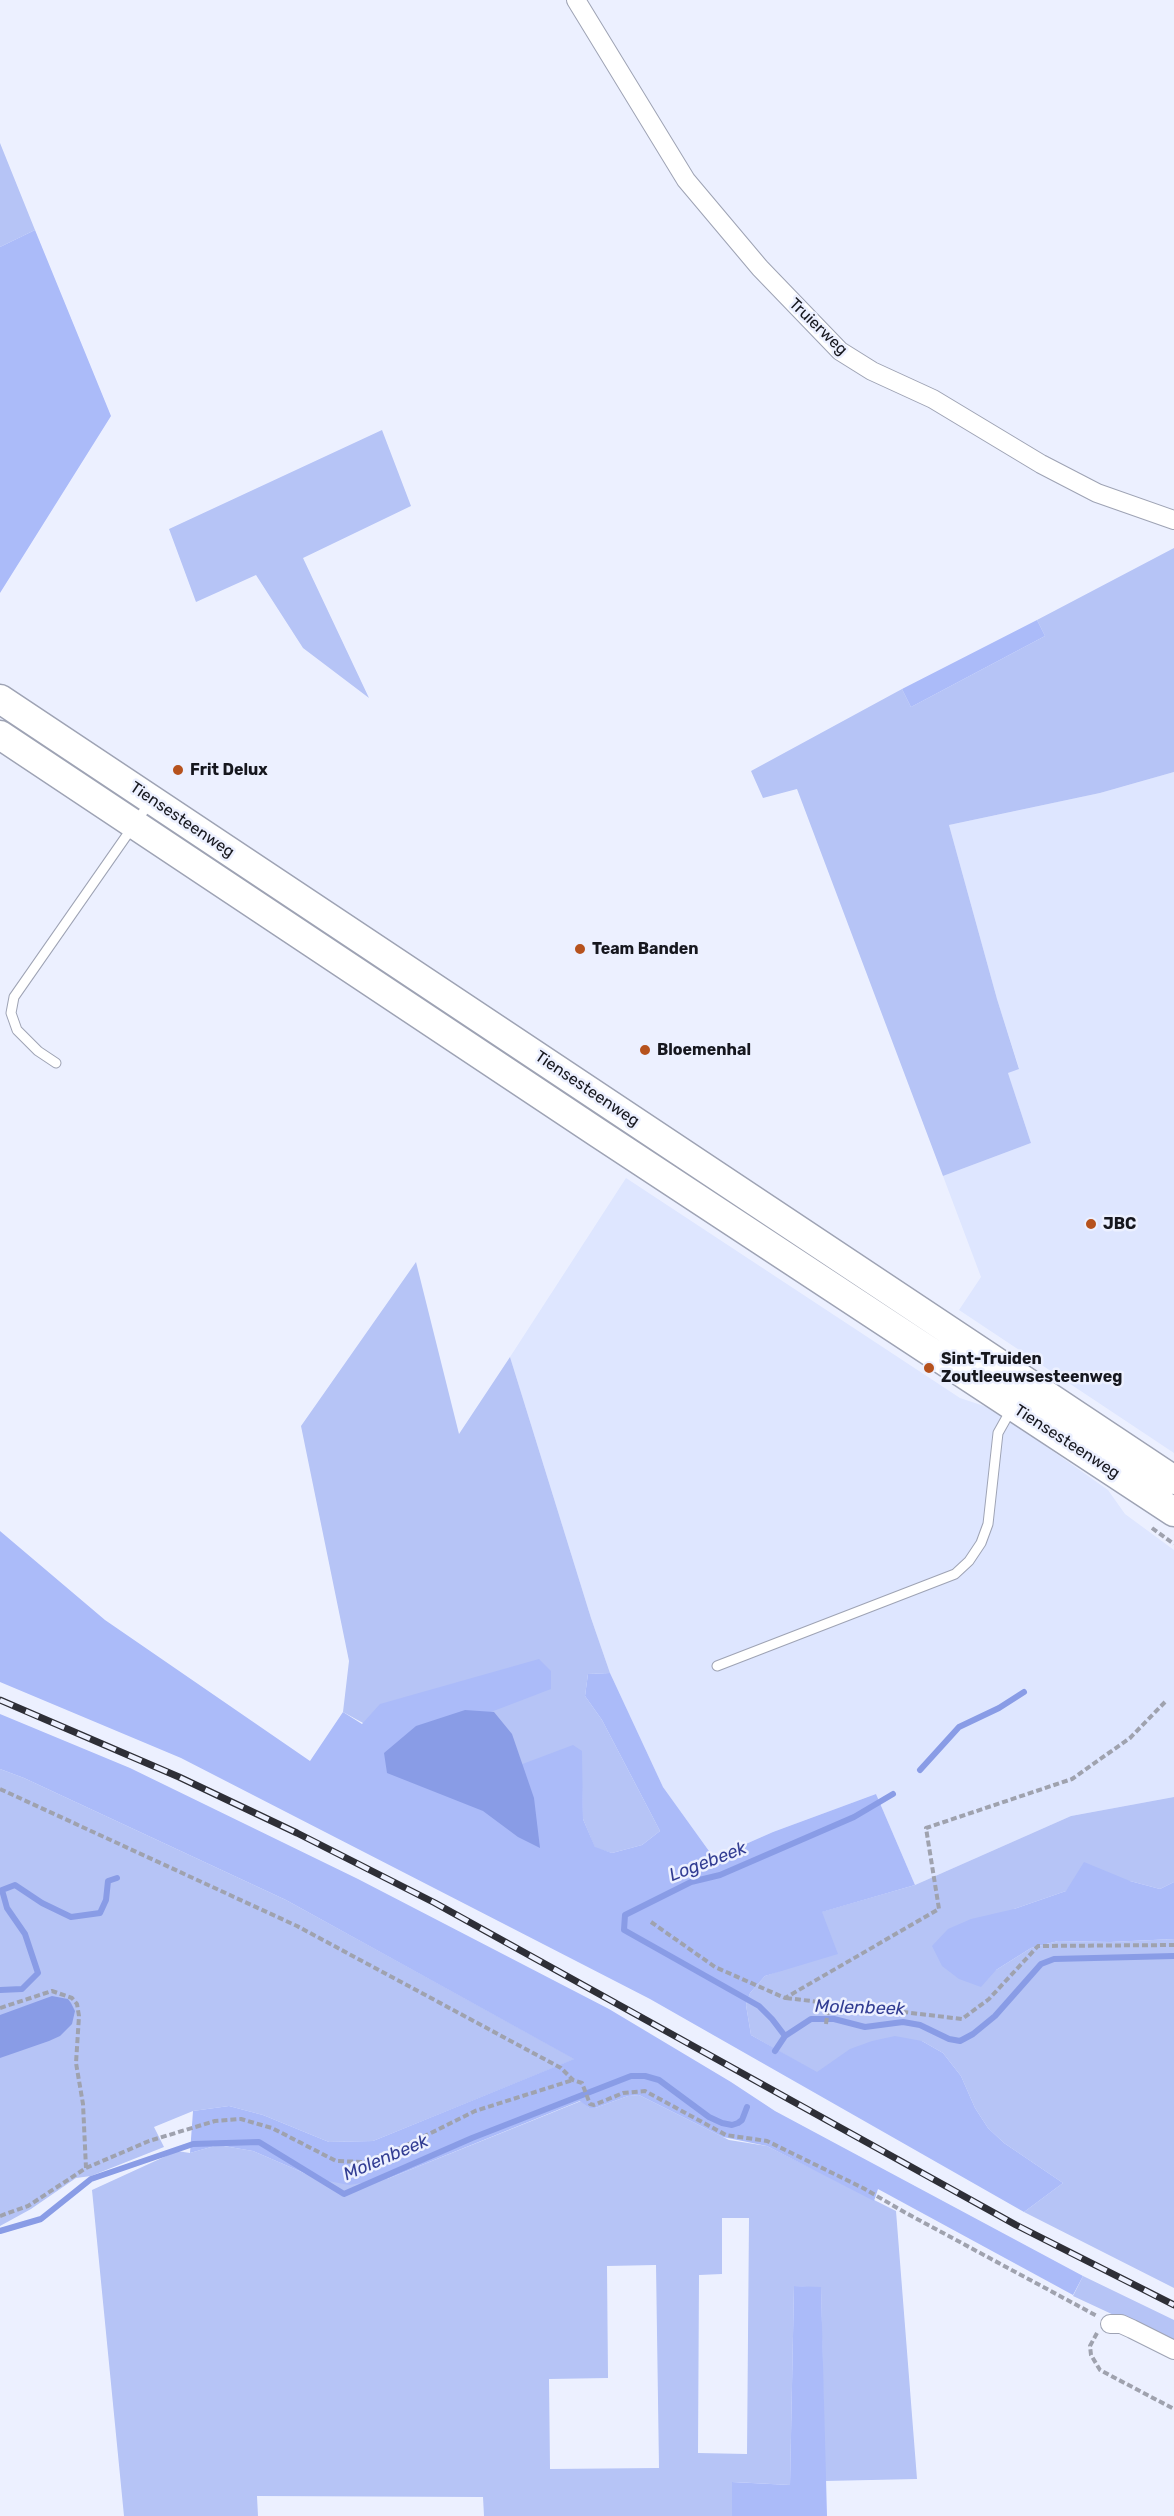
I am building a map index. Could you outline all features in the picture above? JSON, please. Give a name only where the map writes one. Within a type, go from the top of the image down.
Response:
[{"type":"main road","name":"Tiensesteenweg","points":[[6,721],[152,800],[956,1346],[1174,1512]]},
{"type":"main road","name":"Tiensesteenweg","points":[[6,721],[135,825],[956,1346]]},
{"type":"main road","name":"Tiensesteenweg","points":[[1021,1395],[1174,1480]]},
{"type":"street","name":"Truierweg","points":[[576,0],[686,180],[760,268],[840,351],[872,371],[933,399],[1041,464],[1097,493],[1174,520]]},
{"type":"street","points":[[1110,2324],[1121,2324],[1174,2350]]},
{"type":"lane","points":[[56,1063],[38,1052],[17,1030],[11,1013],[14,997],[152,800]]},
{"type":"lane","points":[[717,1666],[955,1574],[969,1561],[981,1543],[988,1524],[998,1433],[1021,1395]]},
{"type":"path","points":[[786,1998],[939,1909],[926,1828],[1072,1779],[1130,1738],[1165,1702]]},
{"type":"path","points":[[0,1789],[297,1926],[561,2068],[573,2080],[582,2083],[591,2104],[594,2105],[623,2093],[645,2091],[726,2135],[767,2141],[885,2200],[1110,2324],[1099,2331],[1090,2346],[1094,2364],[1110,2377],[1174,2409]]},
{"type":"path","points":[[651,1922],[716,1967],[786,1998],[962,2019],[989,1999],[1038,1946],[1174,1945]]},
{"type":"path","points":[[0,2008],[52,1991],[72,1998],[76,2004],[79,2016],[76,2063],[83,2104],[86,2168]]},
{"type":"path","points":[[826,2024],[828,2010]]},
{"type":"path","points":[[0,2216],[28,2206],[86,2168],[176,2132],[215,2121],[241,2119],[272,2128],[336,2161],[364,2162],[403,2147],[475,2111],[573,2080]]},
{"type":"shaded area","points":[[0,143],[35,230],[0,247]]},
{"type":"shaded area","points":[[35,230],[111,416],[0,593],[0,247]]},
{"type":"shaded area","points":[[382,430],[411,506],[303,558],[369,698],[303,648],[256,575],[196,602],[169,529]]},
{"type":"shaded area","points":[[1174,548],[1174,772],[1100,793],[949,825],[997,999],[1019,1069],[1008,1073],[1031,1143],[943,1176],[797,789],[763,798],[751,771],[902,689],[911,707],[1045,636],[1037,620]]},
{"type":"shaded area","points":[[1037,620],[1045,636],[911,707],[902,689]]},
{"type":"shaded area","points":[[1174,772],[1174,1453],[959,1310],[981,1277],[943,1176],[1031,1143],[1008,1073],[1019,1068],[997,999],[949,825],[1100,793]]},
{"type":"shaded area","points":[[626,1178],[960,1398],[993,1409],[1108,1490],[1125,1514],[1174,1550],[1174,1797],[1071,1816],[915,1885],[876,1794],[773,1832],[714,1858],[663,1787],[610,1673],[510,1357]]},
{"type":"shaded area","points":[[416,1262],[459,1434],[510,1357],[610,1673],[588,1674],[585,1696],[602,1720],[660,1831],[642,1845],[612,1853],[595,1848],[583,1819],[582,1787],[472,1783],[343,1712],[349,1661],[301,1426]]},
{"type":"shaded area","points":[[0,1531],[105,1620],[310,1761],[343,1712],[362,1724],[380,1704],[539,1659],[551,1671],[551,1689],[457,1725],[472,1783],[573,1745],[582,1751],[583,1819],[595,1847],[612,1853],[642,1845],[660,1831],[602,1720],[585,1696],[588,1674],[610,1673],[663,1787],[714,1858],[773,1832],[876,1794],[915,1885],[822,1912],[838,1954],[765,1976],[750,1993],[746,2005],[751,2035],[817,2072],[850,2049],[872,2041],[895,2036],[922,2041],[943,2053],[961,2076],[975,2108],[988,2128],[1004,2143],[1063,2183],[1024,2212],[650,1999],[181,1758],[0,1682]]},
{"type":"shaded area","points":[[465,1710],[494,1712],[512,1734],[534,1798],[540,1848],[518,1837],[483,1811],[387,1773],[384,1753],[416,1726]]},
{"type":"shaded area","points":[[0,1714],[130,1768],[358,1879],[609,2009],[775,2111],[1083,2276],[1073,2295],[878,2189],[874,2201],[767,2146],[723,2137],[639,2095],[628,2096],[595,2108],[589,2108],[580,2101],[387,2179],[349,2185],[318,2179],[253,2151],[218,2145],[190,2153],[193,2111],[229,2106],[263,2115],[329,2142],[373,2141],[574,2059],[286,1900],[24,1778],[0,1769]]},
{"type":"shaded area","points":[[0,1769],[24,1778],[286,1900],[575,2059],[373,2141],[329,2142],[263,2115],[229,2106],[193,2111],[154,2127],[164,2147],[91,2176],[76,2178],[31,2209],[0,2226]]},
{"type":"shaded area","points":[[1174,1797],[1174,1882],[1160,1889],[1130,1881],[1066,1891],[1014,1909],[996,1970],[1031,1948],[1058,1941],[1110,1942],[1174,1939],[1174,2288],[1024,2212],[1063,2183],[1004,2143],[988,2128],[975,2108],[961,2076],[943,2053],[922,2041],[817,2073],[751,2035],[746,2005],[750,1993],[765,1976],[788,1968],[821,1912],[915,1885],[1071,1816]]},
{"type":"shaded area","points":[[1084,1862],[1130,1881],[1160,1889],[1174,1882],[1174,1939],[1110,1942],[1058,1941],[1031,1948],[996,1970],[981,1987],[959,1979],[942,1966],[932,1946],[948,1929],[971,1919],[1014,1909],[1066,1891]]},
{"type":"shaded area","points":[[52,1996],[68,1999],[71,2003],[75,2011],[72,2024],[60,2036],[0,2058],[0,2015]]},
{"type":"shaded area","points":[[639,2095],[729,2140],[767,2146],[896,2211],[917,2479],[825,2481],[821,2288],[794,2286],[790,2485],[733,2482],[732,2516],[484,2516],[483,2497],[257,2496],[258,2516],[124,2516],[92,2190],[177,2151],[190,2153],[218,2145],[253,2151],[318,2179],[387,2179],[581,2101],[589,2108],[595,2108],[628,2096]],"holes":[[[722,2218],[749,2218],[747,2454],[698,2453],[699,2275],[722,2274]],[[656,2265],[659,2468],[550,2469],[549,2379],[608,2378],[607,2266]]]},
{"type":"shaded area","points":[[1083,2276],[1174,2320],[1174,2343],[1073,2296]]},
{"type":"shaded area","points":[[794,2286],[821,2287],[827,2516],[732,2516],[732,2482],[790,2485]]},
{"type":"waterway","name":"Logebeek","points":[[920,1770],[959,1727],[999,1708],[1024,1692]]},
{"type":"waterway","name":"Logebeek","points":[[785,2036],[759,2006],[624,1930],[625,1915],[691,1882],[720,1875],[854,1817],[893,1794]]},
{"type":"waterway","points":[[0,1990],[22,1989],[38,1973],[25,1934],[7,1908],[2,1890],[15,1885],[42,1903],[71,1917],[100,1913],[106,1900],[108,1881],[117,1878]]},
{"type":"waterway","name":"Molenbeek","points":[[775,2051],[785,2036],[811,2019],[834,2019],[865,2027],[903,2022],[920,2025],[949,2039],[960,2041],[973,2034],[995,2016],[1041,1964],[1054,1959],[1174,1956]]},
{"type":"waterway","name":"Molenbeek","points":[[0,2231],[41,2219],[91,2179],[193,2144],[259,2142],[344,2194],[472,2138],[631,2076],[645,2076],[659,2080],[709,2117],[722,2123],[732,2125],[738,2123],[742,2120],[747,2107]]},
{"type":"railway","points":[[0,1700],[179,1777],[297,1833],[435,1903],[1016,2225],[1174,2305]]},
{"type":"place","name":"Frit Delux","points":[[178,770]]},
{"type":"place","name":"Team Banden","points":[[580,949]]},
{"type":"place","name":"Bloemenhal","points":[[645,1050]]},
{"type":"place","name":"JBC","points":[[1091,1224]]},
{"type":"place","name":"Sint-Truiden Zoutleeuwsesteenweg","points":[[929,1368]]}]
